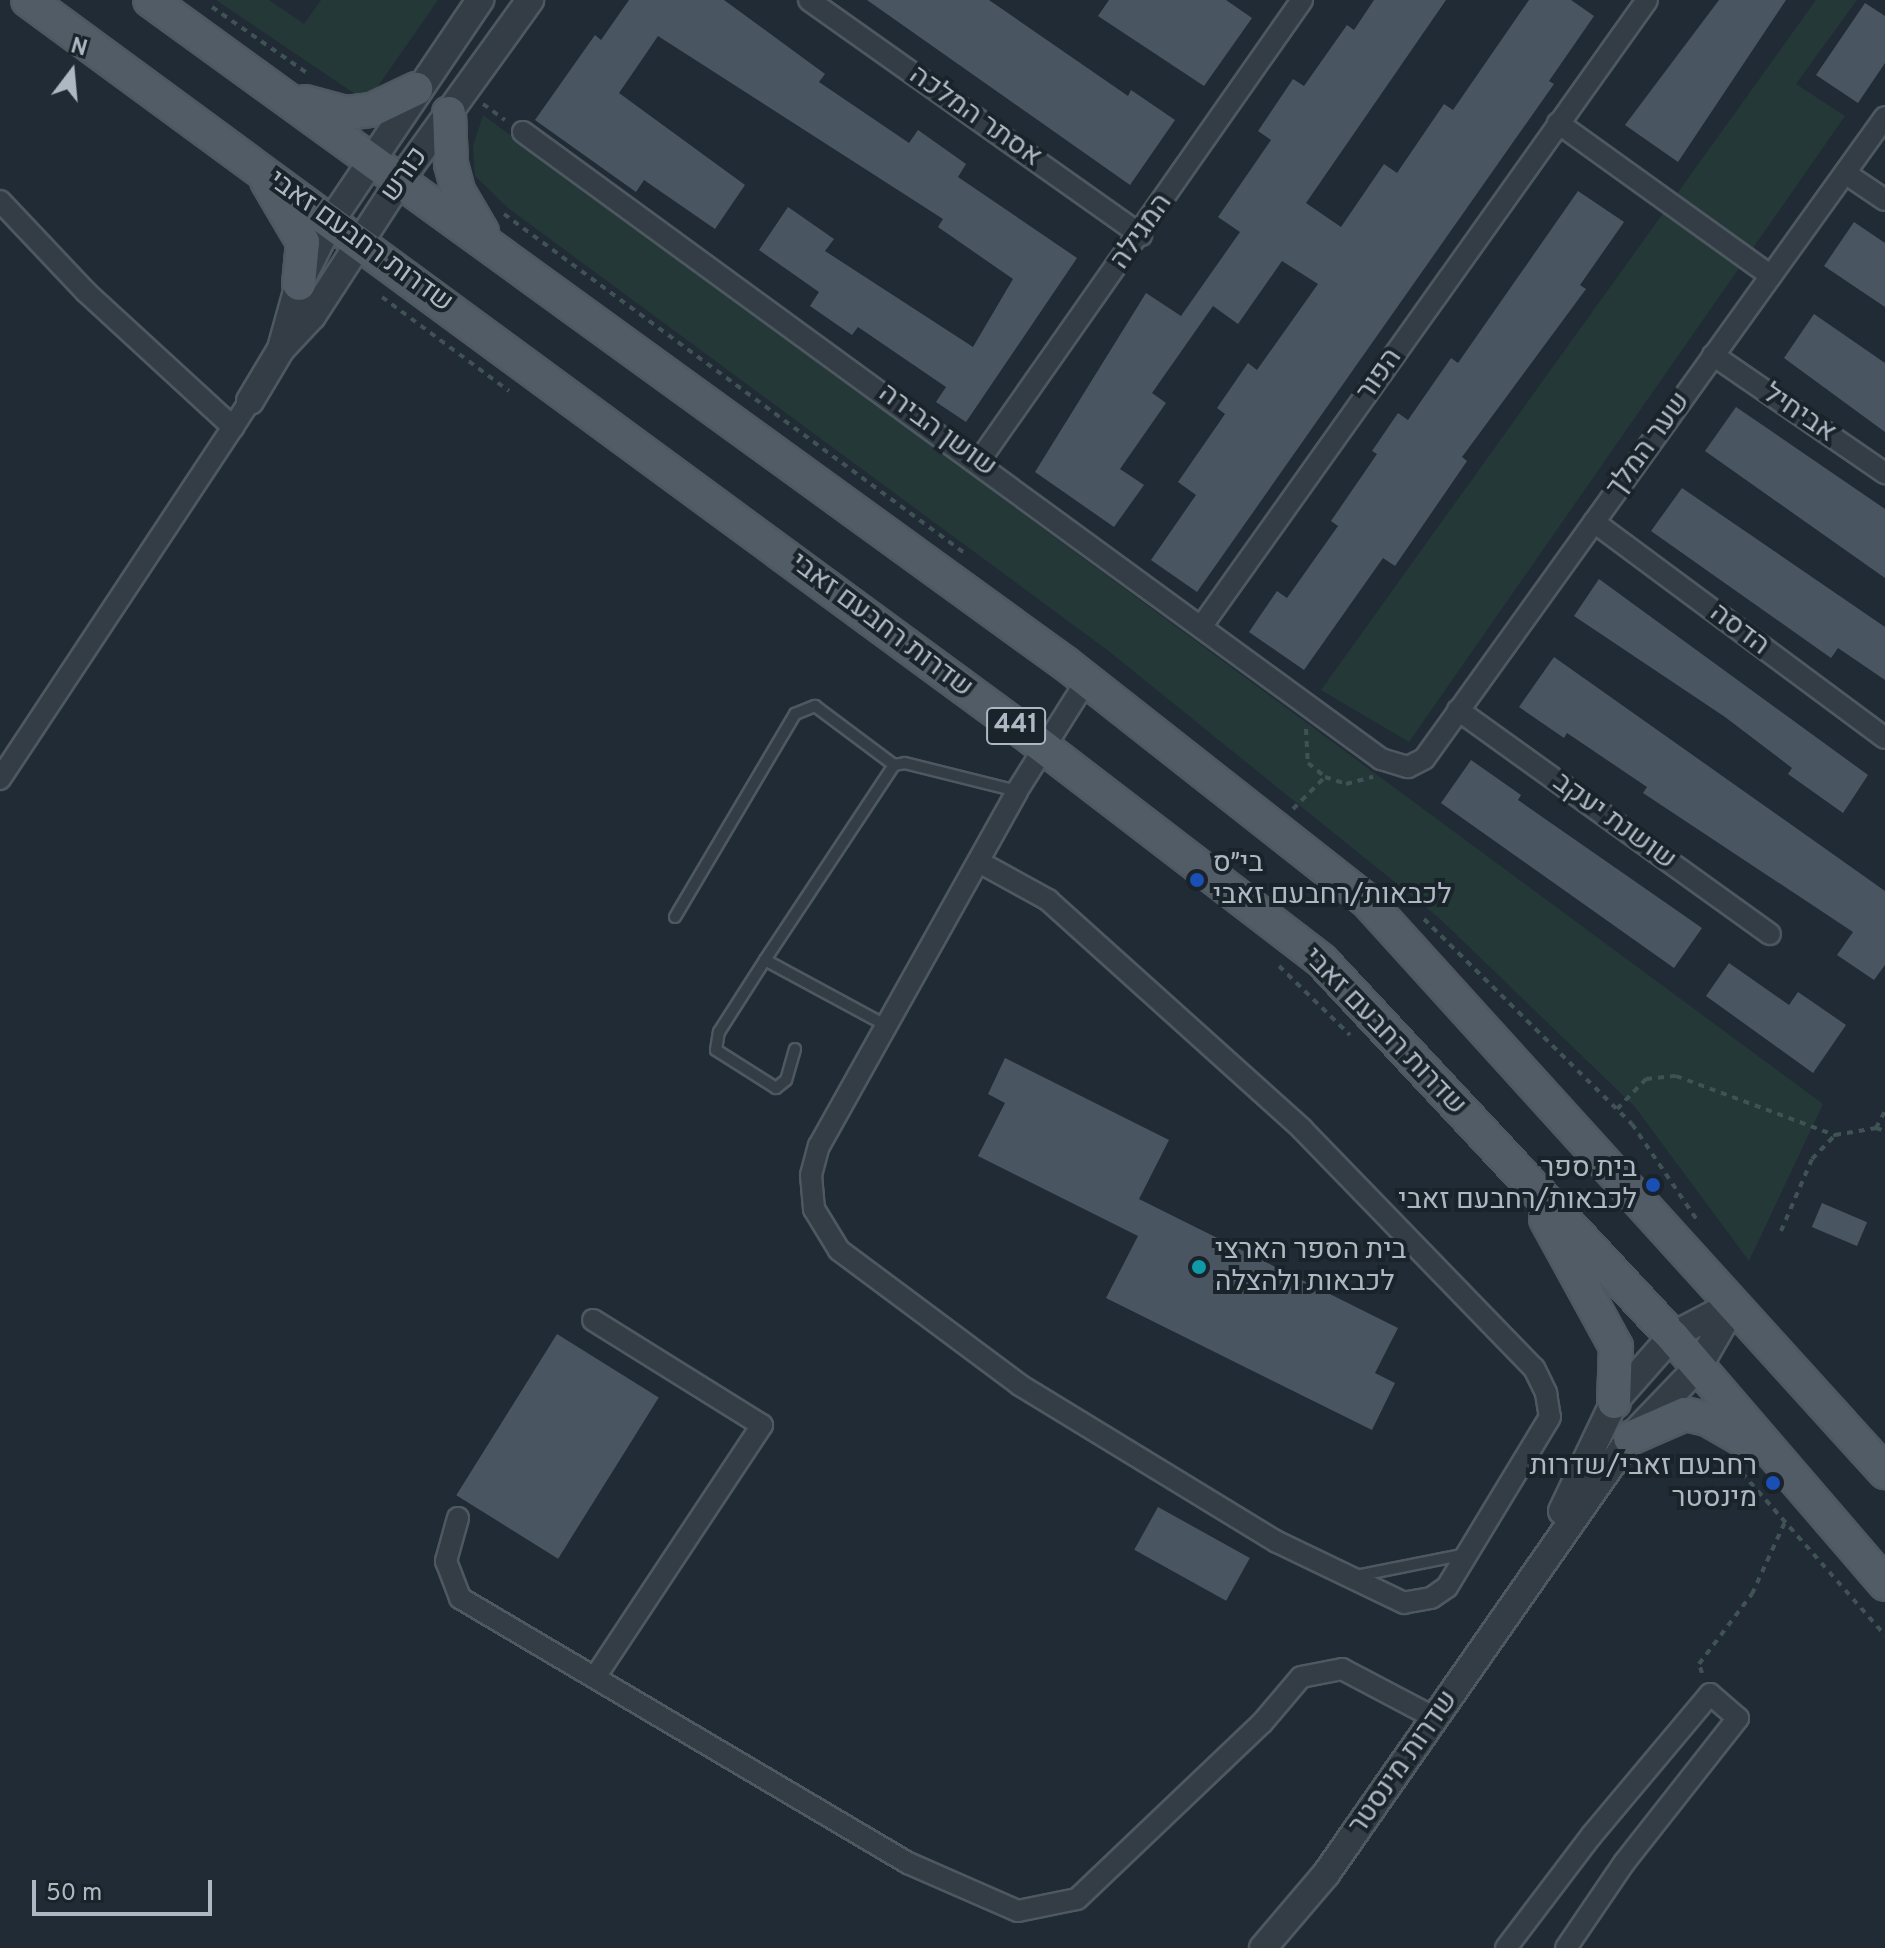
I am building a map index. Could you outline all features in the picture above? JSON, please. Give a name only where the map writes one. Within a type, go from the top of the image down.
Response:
[{"type":"main road","name":"שדרות רחבעם זאבי","points":[[28,0],[360,240],[1045,748],[1322,961],[1672,1336],[1885,1584]]},
{"type":"main road","points":[[150,0],[401,179],[1087,680],[1368,902],[1735,1303],[1885,1472]]},
{"type":"main road","points":[[282,96],[346,113],[372,110],[416,89]]},
{"type":"main road","points":[[457,102],[451,164],[458,191],[487,242]]},
{"type":"main road","points":[[261,171],[303,242],[299,284]]},
{"type":"main road","points":[[1518,1171],[1616,1347],[1614,1402]]},
{"type":"main road","points":[[1630,1438],[1685,1414],[1707,1419],[1775,1458]]},
{"type":"street","name":"כורש","points":[[281,349],[299,284],[331,221],[416,89],[480,0]]},
{"type":"street","name":"כורש","points":[[250,401],[281,349],[312,316],[401,179],[530,0]]},
{"type":"street","name":"אסתר המלכה","points":[[809,0],[1141,235]]},
{"type":"street","name":"המגילה","points":[[979,461],[1141,235],[1302,0]]},
{"type":"street","name":"הפור","points":[[1201,627],[1647,0]]},
{"type":"street","name":"שער המלך","points":[[1401,766],[1424,759],[1885,117]]},
{"type":"street","points":[[1558,123],[1771,276]]},
{"type":"street","name":"שושן הבירה","points":[[523,132],[979,461],[1309,706],[1401,766]]},
{"type":"street","points":[[1845,173],[1885,200]]},
{"type":"street","points":[[0,201],[86,292],[233,427]]},
{"type":"street","name":"אביחיל","points":[[1713,355],[1885,473]]},
{"type":"street","points":[[0,779],[250,401]]},
{"type":"street","name":"הדסה","points":[[1594,522],[1885,738]]},
{"type":"street","points":[[981,863],[1048,900],[1302,1129],[1534,1368],[1550,1417],[1447,1587],[1431,1598],[1404,1603],[1277,1542],[1020,1385],[839,1250],[814,1209],[811,1175],[819,1146],[981,863],[1017,791],[1087,680]]},
{"type":"street","name":"שושנת יעקב","points":[[1458,710],[1770,934]]},
{"type":"street","name":"שדרות מינסטר","points":[[1534,1571],[1614,1402],[1672,1336],[1735,1303]]},
{"type":"street","name":"שדרות מינסטר","points":[[1263,1948],[1326,1874],[1437,1719],[1534,1571],[1630,1438],[1698,1367],[1735,1303]]},
{"type":"street","points":[[593,1320],[762,1425],[595,1677]]},
{"type":"street","points":[[458,1518],[446,1561],[460,1598],[908,1863],[1018,1911],[1077,1899],[1262,1723],[1301,1677],[1342,1669],[1437,1719]]},
{"type":"street","points":[[1506,1948],[1591,1836],[1710,1694],[1738,1718],[1624,1863],[1566,1948]]},
{"type":"lane","points":[[675,917],[795,714],[815,706],[894,765]]},
{"type":"lane","points":[[795,1049],[786,1080],[776,1088],[716,1050],[719,1032],[894,765],[905,763],[1017,791]]},
{"type":"lane","points":[[765,960],[887,1026]]},
{"type":"lane","points":[[1350,1577],[1467,1554]]},
{"type":"path","points":[[201,0],[312,77]]},
{"type":"path","points":[[457,102],[523,132]]},
{"type":"path","points":[[1309,706],[1303,742],[1308,763],[1325,777],[1346,784],[1401,766]]},
{"type":"path","points":[[1292,811],[1325,777]]},
{"type":"path","points":[[1617,1109],[1646,1079],[1676,1076],[1835,1135],[1876,1128],[1885,1131]]},
{"type":"path","points":[[1876,1128],[1885,1111]]},
{"type":"path","points":[[1781,1231],[1812,1159],[1835,1135]]},
{"type":"path","points":[[1733,1462],[1885,1635]]},
{"type":"path","points":[[1710,1694],[1699,1664],[1752,1594],[1785,1522]]},
{"type":"green space","points":[[216,0],[269,0],[304,24],[321,0],[438,0],[367,102]]},
{"type":"green space","points":[[1816,0],[1857,0],[1796,84],[1845,116],[1409,742],[1321,690]]},
{"type":"green space","points":[[483,115],[1823,1104],[1749,1261],[1635,1107],[1438,917],[1106,649],[508,208],[475,176],[473,146]]},
{"type":"building","points":[[629,0],[724,0],[825,74],[819,82],[909,143],[918,130],[966,164],[958,177],[1077,258],[966,422],[936,402],[946,387],[858,327],[852,335],[810,306],[819,292],[759,250],[788,207],[834,239],[825,251],[973,347],[1013,279],[938,227],[943,219],[658,36],[619,93],[745,185],[715,229],[644,180],[636,192],[535,120],[595,35],[601,40]]},
{"type":"building","points":[[867,0],[989,0],[1128,96],[1131,90],[1175,120],[1130,185]]},
{"type":"building","points":[[1109,0],[1226,0],[1252,18],[1204,86],[1098,16]]},
{"type":"building","points":[[1374,0],[1446,0],[1306,203],[1341,227],[1384,164],[1397,173],[1444,104],[1453,110],[1529,0],[1571,0],[1594,16],[1549,81],[1554,84],[1197,592],[1151,560],[1196,495],[1178,482],[1225,414],[1217,408],[1248,363],[1257,370],[1318,284],[1282,261],[1238,324],[1213,306],[1152,393],[1166,403],[1120,469],[1144,485],[1114,527],[1035,472],[1146,293],[1181,316],[1240,232],[1218,217],[1271,140],[1258,131],[1293,79],[1304,86],[1347,25],[1354,30]]},
{"type":"building","points":[[1719,0],[1786,0],[1678,162],[1625,125]]},
{"type":"building","points":[[1865,3],[1885,16],[1885,63],[1858,103],[1816,75]]},
{"type":"building","points":[[1578,191],[1624,222],[1580,285],[1586,289],[1462,457],[1467,461],[1395,566],[1383,558],[1304,670],[1249,632],[1277,591],[1287,598],[1338,526],[1331,521],[1377,454],[1372,451],[1398,413],[1408,420],[1451,358],[1458,363]]},
{"type":"building","points":[[1854,222],[1885,243],[1885,307],[1824,266]]},
{"type":"building","points":[[1814,314],[1885,363],[1885,432],[1784,358]]},
{"type":"building","points":[[1736,407],[1885,509],[1885,578],[1705,451]]},
{"type":"building","points":[[1682,488],[1885,627],[1885,680],[1838,648],[1831,658],[1651,531]]},
{"type":"building","points":[[1599,579],[1868,775],[1843,813],[1788,774],[1792,768],[1725,717],[1574,616]]},
{"type":"building","points":[[1554,657],[1885,891],[1885,965],[1874,980],[1837,955],[1853,932],[1643,793],[1647,787],[1567,733],[1564,738],[1519,707]]},
{"type":"building","points":[[1471,760],[1521,795],[1518,800],[1702,928],[1674,968],[1441,803]]},
{"type":"building","points":[[1729,963],[1789,1005],[1798,992],[1846,1025],[1813,1073],[1706,996]]},
{"type":"building","name":"בית הספר הארצי לכבאות ולהצלה","points":[[1005,1058],[1169,1140],[1139,1199],[1398,1328],[1375,1373],[1395,1383],[1372,1430],[1106,1298],[1138,1236],[978,1156],[1005,1103],[988,1094]]},
{"type":"building","points":[[1822,1203],[1867,1222],[1857,1246],[1812,1227]]},
{"type":"building","points":[[557,1334],[659,1398],[558,1559],[456,1495]]},
{"type":"building","points":[[1158,1507],[1250,1558],[1226,1601],[1134,1550]]},
{"type":"place","name":"בי״ס לכבאות/רחבעם זאבי","points":[[1197,880]]},
{"type":"place","name":"בית ספר לכבאות/רחבעם זאבי","points":[[1653,1185]]},
{"type":"place","name":"בית הספר הארצי לכבאות ולהצלה","points":[[1199,1267]]},
{"type":"place","name":"רחבעם זאבי/שדרות מינסטר","points":[[1773,1483]]}]
